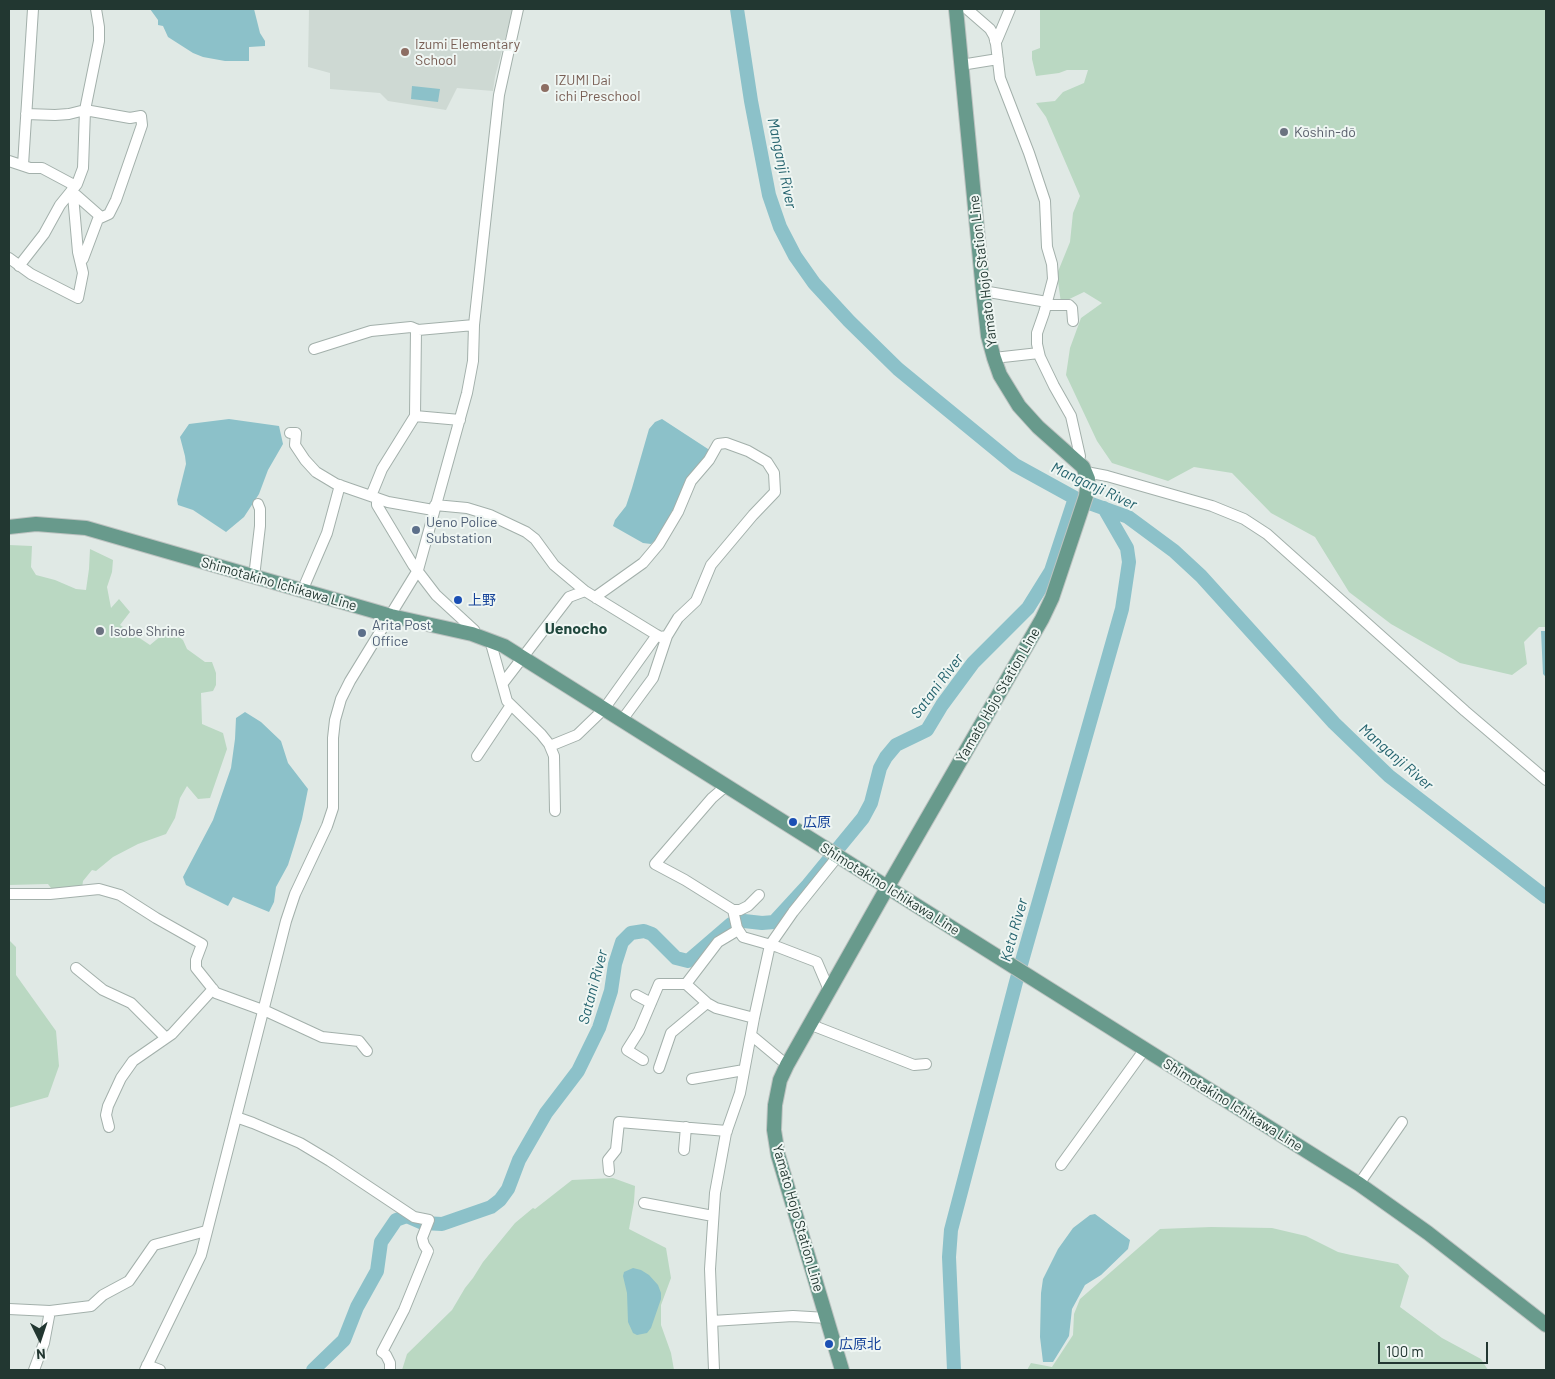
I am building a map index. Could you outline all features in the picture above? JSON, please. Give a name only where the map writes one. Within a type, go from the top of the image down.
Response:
[{"type":"main road","name":"Yamato Hojo Station Line","points":[[842,1370],[778,1155],[774,1130],[774,1104],[780,1080],[828,990],[1042,619],[1052,598],[1086,496],[1088,479],[1082,467],[1038,427],[1019,406],[1000,375],[994,358],[988,336],[983,291],[956,9]]},
{"type":"main road","name":"Shimotakino Ichikawa Line","points":[[9,528],[36,524],[86,528],[391,616],[472,634],[504,646],[1359,1184],[1428,1233],[1546,1325]]},
{"type":"street","points":[[23,165],[34,9]]},
{"type":"street","points":[[19,266],[44,234],[60,204],[74,192],[83,168],[85,110],[100,41],[96,9]]},
{"type":"street","points":[[160,1370],[146,1368],[201,1255],[286,921],[295,894],[327,826],[333,808],[333,738],[341,700],[350,681],[418,570],[460,420],[473,361],[474,326],[499,95],[518,9]]},
{"type":"street","points":[[967,9],[990,29],[995,41],[999,76],[1046,202],[1047,247],[1052,264],[1053,279],[1037,333],[1037,344],[1039,353],[1054,386],[1071,416],[1082,467],[1212,506],[1244,519],[1268,534],[1546,780]]},
{"type":"street","points":[[995,41],[1010,9]]},
{"type":"street","points":[[960,65],[998,59]]},
{"type":"street","points":[[26,114],[55,115],[85,110],[130,118],[141,116],[142,125],[116,200],[109,214],[98,219],[83,259],[80,260]]},
{"type":"street","points":[[9,161],[30,168],[42,168],[72,184],[78,252],[84,273],[78,298],[19,266],[9,258]]},
{"type":"street","points":[[74,192],[101,217]]},
{"type":"street","points":[[983,291],[1047,304],[1069,305],[1072,308],[1074,321]]},
{"type":"street","points":[[314,348],[371,331],[411,327],[416,329],[474,326]]},
{"type":"street","points":[[416,329],[415,416],[382,469],[374,497],[377,505],[418,570],[436,594],[474,630],[472,634]]},
{"type":"street","points":[[994,358],[1039,353]]},
{"type":"street","points":[[415,416],[460,420]]},
{"type":"street","points":[[290,433],[296,433],[295,445],[316,472],[340,485],[388,502],[434,508],[467,508],[490,515],[526,532],[535,539],[554,565],[585,592],[662,635]]},
{"type":"street","points":[[550,746],[578,735],[604,709],[662,635],[696,601],[711,566],[753,515],[775,492],[774,473],[767,462],[748,451],[726,443],[718,444],[691,482],[678,512],[659,544],[643,563],[596,598]]},
{"type":"street","points":[[302,591],[327,532],[340,485]]},
{"type":"street","points":[[254,576],[260,526],[260,509],[258,504]]},
{"type":"street","points":[[503,683],[570,597],[585,592]]},
{"type":"street","points":[[622,720],[653,678],[662,635]]},
{"type":"street","points":[[490,640],[508,701],[530,722],[550,746],[554,756],[555,811]]},
{"type":"street","points":[[477,756],[510,704]]},
{"type":"street","points":[[726,786],[712,798],[656,864],[733,910],[740,910],[748,906],[759,895]]},
{"type":"street","points":[[714,1370],[710,1269],[716,1193],[727,1131],[740,1093],[750,1035],[770,945],[834,854]]},
{"type":"street","points":[[9,894],[50,894],[99,889],[120,895],[202,944],[196,960],[196,968],[216,993],[268,1012],[322,1037],[359,1041],[367,1051]]},
{"type":"street","points":[[733,910],[738,930],[743,937],[818,962],[828,990]]},
{"type":"street","points":[[686,984],[718,942],[738,930]]},
{"type":"street","points":[[76,968],[103,990],[130,1003],[166,1038]]},
{"type":"street","points":[[643,1060],[627,1050],[639,1031],[659,984],[686,984],[707,1003],[716,1008],[754,1018]]},
{"type":"street","points":[[109,1127],[106,1115],[108,1106],[121,1078],[133,1061],[166,1038],[213,989]]},
{"type":"street","points":[[636,995],[651,1002]]},
{"type":"street","points":[[659,1068],[670,1033],[707,1003]]},
{"type":"street","points":[[810,1024],[914,1065],[926,1064]]},
{"type":"street","points":[[750,1035],[787,1065]]},
{"type":"street","points":[[1060,1166],[1145,1049]]},
{"type":"street","points":[[692,1079],[744,1070]]},
{"type":"street","points":[[236,1117],[300,1142],[414,1217],[429,1220],[422,1238],[428,1251],[404,1310],[382,1352],[390,1363],[390,1370]]},
{"type":"street","points":[[609,1170],[608,1160],[616,1150],[619,1122],[686,1126],[727,1131]]},
{"type":"street","points":[[1359,1184],[1402,1122]]},
{"type":"street","points":[[684,1150],[686,1126]]},
{"type":"street","points":[[644,1203],[713,1216]]},
{"type":"street","points":[[9,1309],[50,1311],[90,1306],[103,1295],[129,1281],[154,1245],[206,1231]]},
{"type":"street","points":[[34,1370],[44,1343],[50,1311]]},
{"type":"street","points":[[712,1321],[793,1316],[827,1318]]},
{"type":"shaded area","name":"Izumi Elementary School","points":[[309,9],[513,9],[493,91],[457,88],[446,110],[388,101],[380,93],[330,89],[330,73],[308,67]]},
{"type":"green space","points":[[1040,9],[1546,9],[1546,627],[1539,627],[1524,642],[1527,664],[1512,675],[1460,663],[1391,624],[1349,592],[1315,537],[1271,513],[1232,473],[1194,467],[1168,481],[1112,463],[1097,441],[1066,375],[1070,348],[1081,318],[1102,303],[1084,292],[1061,303],[1057,274],[1070,242],[1073,213],[1080,196],[1046,117],[1036,103],[1055,101],[1063,92],[1084,83],[1088,70],[1067,70],[1036,76],[1032,51],[1040,48]]},
{"type":"green space","points":[[9,545],[32,546],[31,567],[36,575],[55,580],[76,589],[86,590],[90,549],[113,560],[112,572],[107,587],[111,608],[119,599],[130,612],[120,625],[150,645],[168,630],[168,634],[175,634],[183,640],[187,649],[205,662],[212,662],[216,673],[216,685],[213,691],[201,693],[202,724],[223,733],[227,749],[210,798],[198,799],[187,786],[180,798],[175,818],[166,834],[138,844],[113,857],[96,871],[92,870],[83,881],[82,888],[54,892],[48,884],[9,885]]},
{"type":"green space","points":[[9,940],[16,947],[16,975],[56,1031],[59,1066],[48,1097],[9,1108]]},
{"type":"green space","points":[[613,1178],[635,1186],[629,1229],[666,1248],[671,1278],[661,1305],[661,1325],[671,1353],[674,1370],[402,1370],[407,1354],[452,1310],[483,1262],[515,1223],[572,1180]]},
{"type":"green space","points":[[1211,1227],[1272,1228],[1306,1236],[1338,1252],[1398,1264],[1409,1276],[1400,1307],[1442,1338],[1481,1359],[1488,1370],[1027,1370],[1031,1363],[1052,1367],[1073,1335],[1074,1314],[1080,1299],[1160,1229]]},
{"type":"water","points":[[150,9],[254,9],[265,46],[249,47],[249,61],[225,61],[203,57],[168,37],[163,26],[158,25],[158,20]]},
{"type":"water","points":[[412,86],[440,89],[438,102],[411,99]]},
{"type":"water","points":[[229,419],[279,426],[283,444],[268,470],[259,494],[244,517],[226,532],[193,510],[178,505],[177,500],[186,464],[180,437],[189,424]]},
{"type":"water","points":[[662,419],[708,449],[709,453],[656,540],[651,544],[643,543],[613,526],[615,520],[626,506],[649,429],[655,422]]},
{"type":"water","points":[[1541,631],[1546,631],[1546,677],[1543,674]]},
{"type":"water","points":[[245,712],[261,722],[281,741],[288,763],[308,789],[302,819],[288,865],[276,887],[274,902],[269,912],[233,897],[228,906],[186,885],[183,877],[213,820],[231,768],[236,718]]},
{"type":"water","points":[[1095,1214],[1130,1240],[1128,1249],[1101,1275],[1085,1285],[1072,1309],[1069,1336],[1053,1362],[1043,1362],[1040,1337],[1043,1279],[1058,1249],[1073,1228],[1090,1215]]},
{"type":"water","points":[[633,1268],[649,1275],[658,1285],[661,1293],[661,1299],[651,1328],[647,1333],[637,1335],[633,1333],[628,1322],[627,1293],[623,1276],[624,1272]]},
{"type":"waterway","name":"Satani River","points":[[737,9],[751,101],[769,195],[780,227],[795,256],[814,283],[849,321],[898,369],[1015,465],[1075,498],[1128,517],[1174,551],[1201,576],[1334,723],[1389,776],[1546,897]]},
{"type":"waterway","name":"Satani River","points":[[313,1370],[344,1340],[357,1307],[377,1271],[381,1242],[396,1220],[407,1216],[423,1223],[442,1224],[491,1207],[500,1200],[508,1189],[519,1160],[546,1113],[578,1071],[599,1028],[611,991],[615,964],[622,942],[631,933],[644,931],[652,934],[676,958],[688,961],[731,924],[744,921],[774,922],[808,885],[863,818],[871,803],[880,768],[886,757],[896,745],[927,730],[942,705],[973,663],[1028,608],[1051,571],[1075,498]]},
{"type":"waterway","name":"Keta River","points":[[954,1370],[949,1257],[951,1230],[1016,982],[1122,609],[1129,562],[1127,548],[1104,508]]},
{"type":"place","name":"Izumi Elementary School","points":[[405,52]]},
{"type":"place","name":"IZUMI Dai ichi Preschool","points":[[545,88]]},
{"type":"place","name":"Kōshin-dō","points":[[1284,132]]},
{"type":"place","name":"Ueno Police Substation","points":[[416,530]]},
{"type":"place","name":"上野","points":[[458,600]]},
{"type":"place","name":"Isobe Shrine","points":[[100,631]]},
{"type":"place","name":"Arita Post Office","points":[[362,633]]},
{"type":"place","name":"広原","points":[[793,822]]},
{"type":"place","name":"広原北","points":[[829,1344]]},
{"type":"district","name":"Uenocho","points":[[576,629]]},
{"type":"water label","name":"Manganji River","points":[[782,163]]},
{"type":"water label","name":"Manganji River","points":[[1094,486]]},
{"type":"water label","name":"Manganji River","points":[[1396,757]]}]
